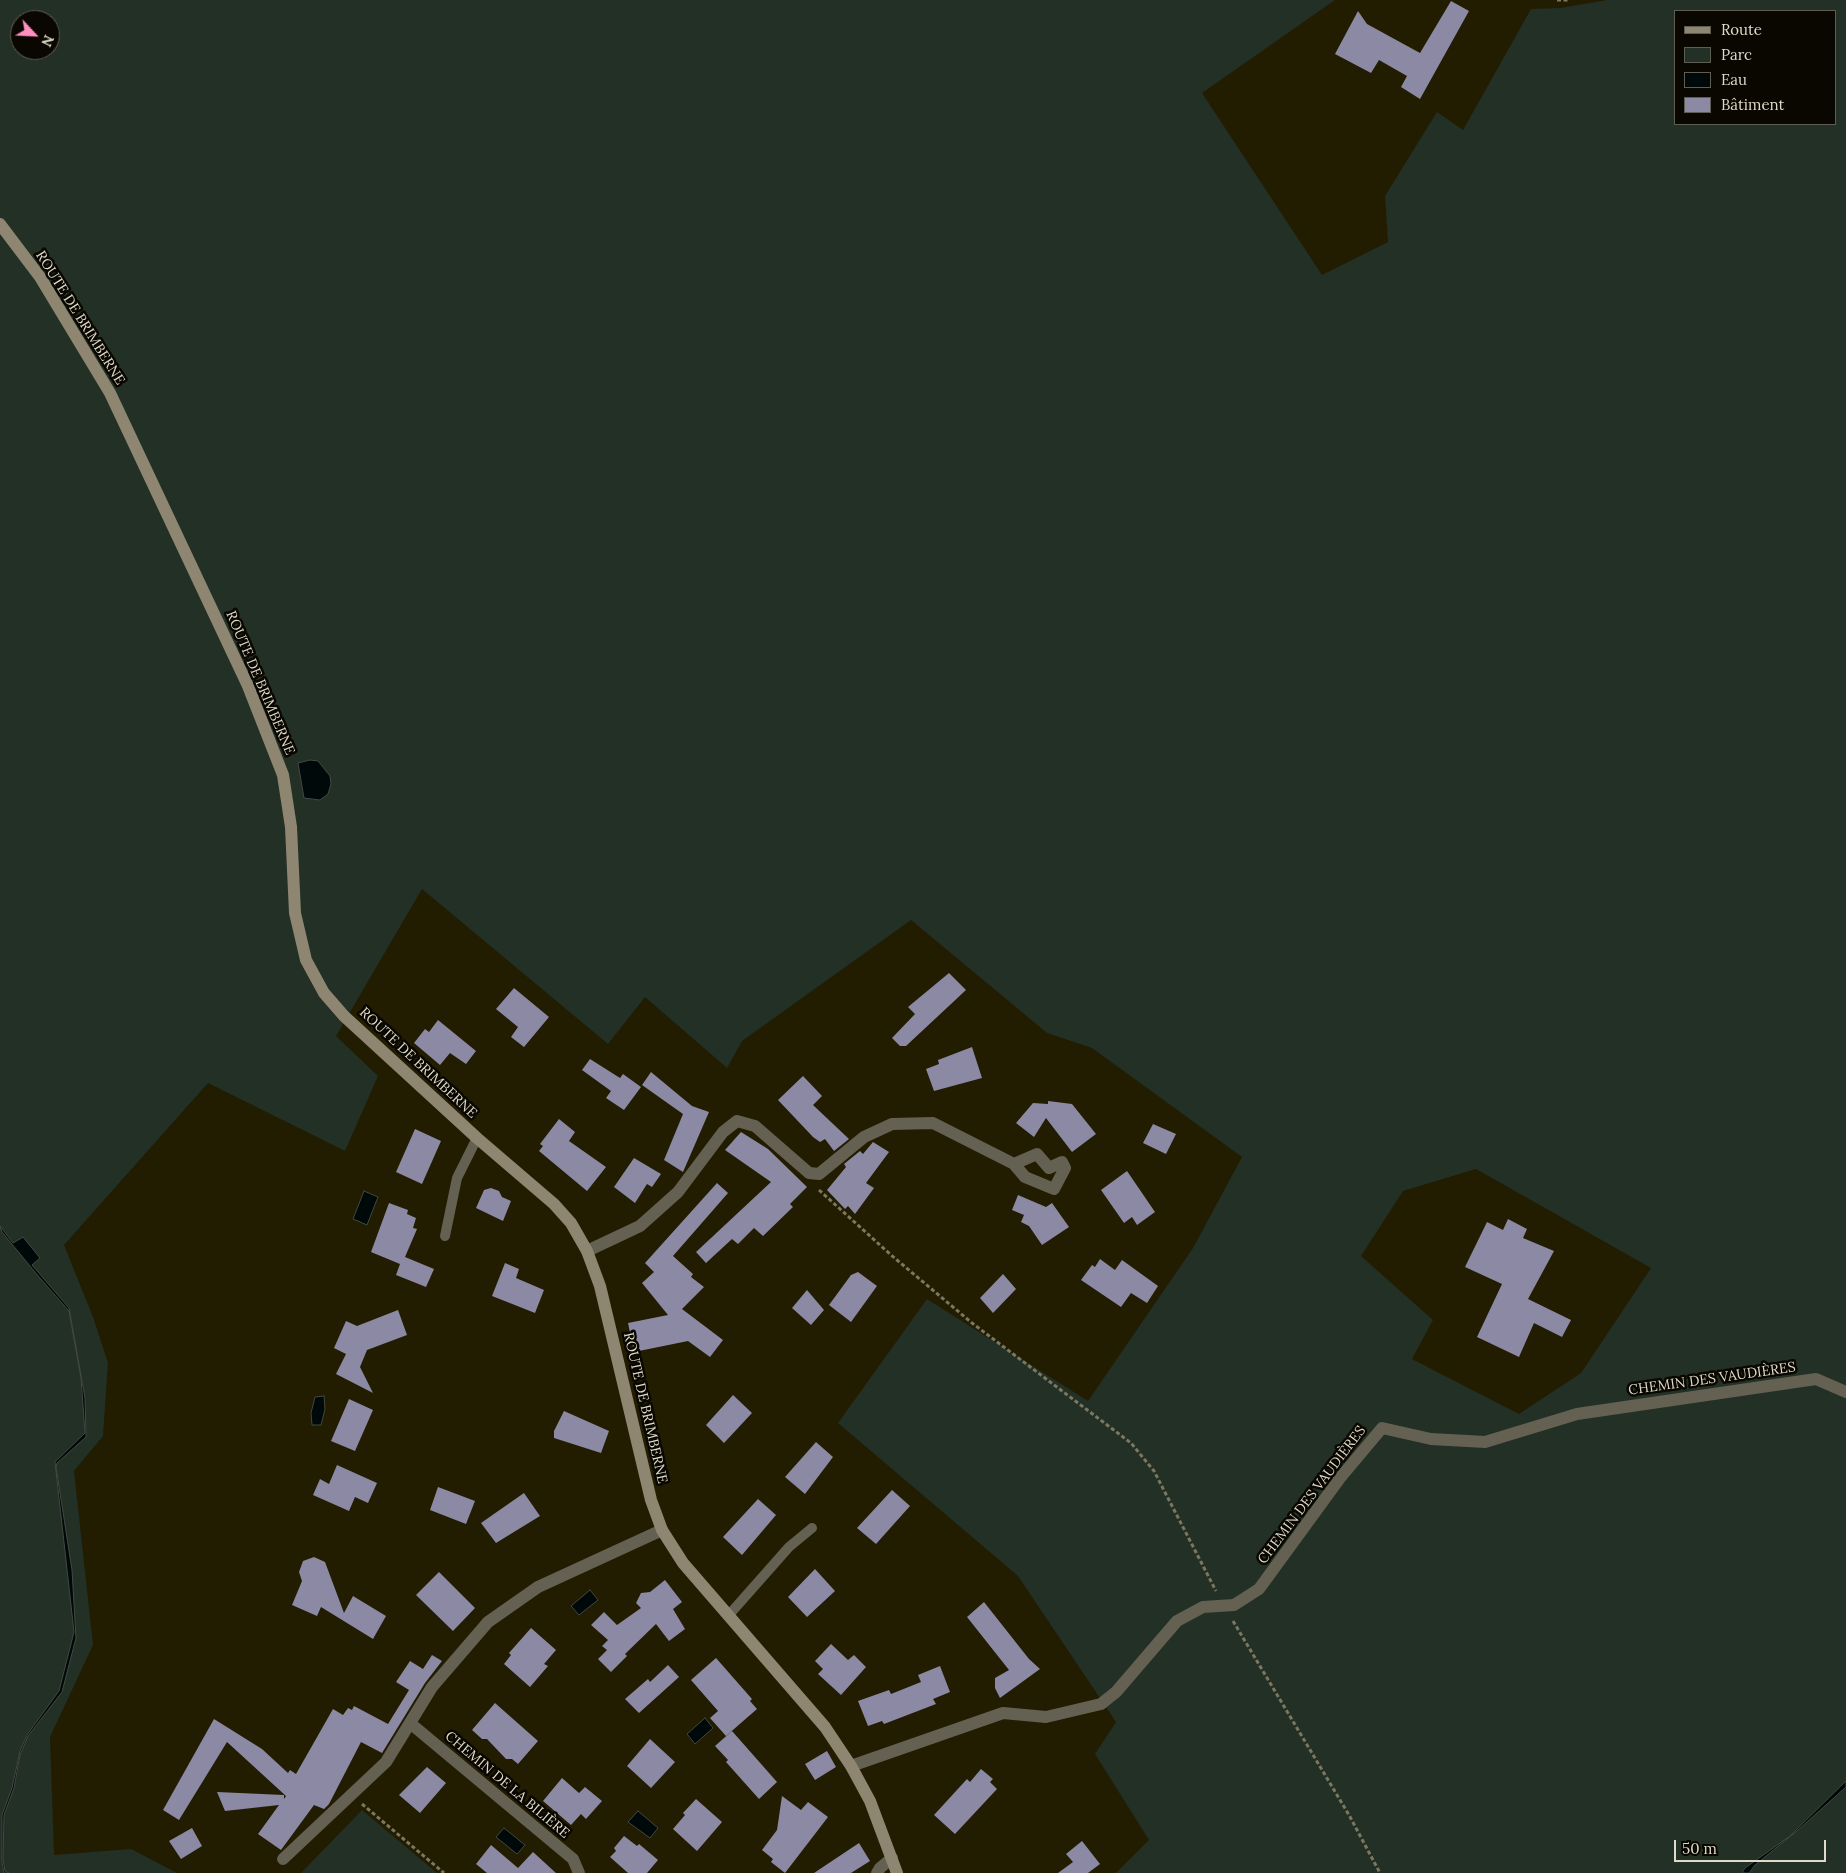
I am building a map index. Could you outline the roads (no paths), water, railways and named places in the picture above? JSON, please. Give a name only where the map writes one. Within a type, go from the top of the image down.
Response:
[{"type":"street","name":"ROUTE DE BRIMBERNE","points":[[0,224],[40,277],[110,393],[248,686],[283,775],[291,828],[295,913],[306,960],[324,993],[344,1016],[477,1138],[554,1204],[571,1223],[587,1251],[600,1286],[651,1500],[662,1530],[683,1563],[825,1727],[851,1766],[870,1801],[898,1873]]},
{"type":"street","points":[[587,1251],[640,1226],[678,1192],[723,1132],[737,1121],[755,1126],[809,1173],[819,1174],[864,1137],[892,1124],[933,1123],[1014,1164]]},
{"type":"street","name":"CHEMIN DES VAUDIÈRES","points":[[851,1766],[1003,1714],[1046,1717],[1102,1704],[1116,1692],[1177,1621],[1203,1607],[1234,1606],[1259,1589],[1340,1478],[1382,1428],[1431,1439],[1485,1442],[1577,1414],[1816,1379],[1846,1392]]},
{"type":"street","points":[[284,1859],[386,1762],[432,1687],[488,1622],[538,1587],[662,1530]]},
{"type":"street","name":"CHEMIN DE LA BILIÈRE","points":[[410,1723],[573,1859],[578,1873]]},
{"type":"street","points":[[877,1873],[892,1858]]},
{"type":"lane","points":[[445,1236],[456,1178],[477,1138]]},
{"type":"lane","points":[[728,1616],[789,1547],[812,1528]]},
{"type":"water","points":[[310,760],[318,761],[330,776],[331,784],[328,794],[320,800],[304,798],[298,763]]},
{"type":"water","points":[[364,1191],[378,1197],[367,1225],[353,1219]]},
{"type":"water","points":[[0,1226],[13,1243],[23,1237],[40,1258],[32,1265],[69,1308],[85,1398],[86,1434],[86,1437],[57,1463],[56,1467],[72,1570],[76,1638],[62,1692],[28,1736],[20,1755],[14,1788],[4,1815],[3,1859],[5,1871],[9,1873],[4,1873],[2,1862],[2,1815],[12,1788],[20,1751],[27,1735],[59,1691],[74,1632],[55,1462],[85,1433],[81,1378],[69,1311],[2,1232]]},
{"type":"water","points":[[324,1396],[325,1409],[321,1425],[312,1425],[311,1413],[315,1397]]},
{"type":"water","points":[[590,1590],[598,1600],[579,1615],[571,1606]]},
{"type":"water","points":[[705,1718],[713,1728],[695,1744],[687,1734]]},
{"type":"water","points":[[1846,1781],[1846,1787],[1798,1830],[1755,1865],[1749,1873],[1742,1873],[1745,1868],[1790,1836]]},
{"type":"water","points":[[638,1811],[658,1828],[650,1838],[628,1822]]},
{"type":"water","points":[[504,1828],[525,1845],[517,1854],[496,1837]]}]
